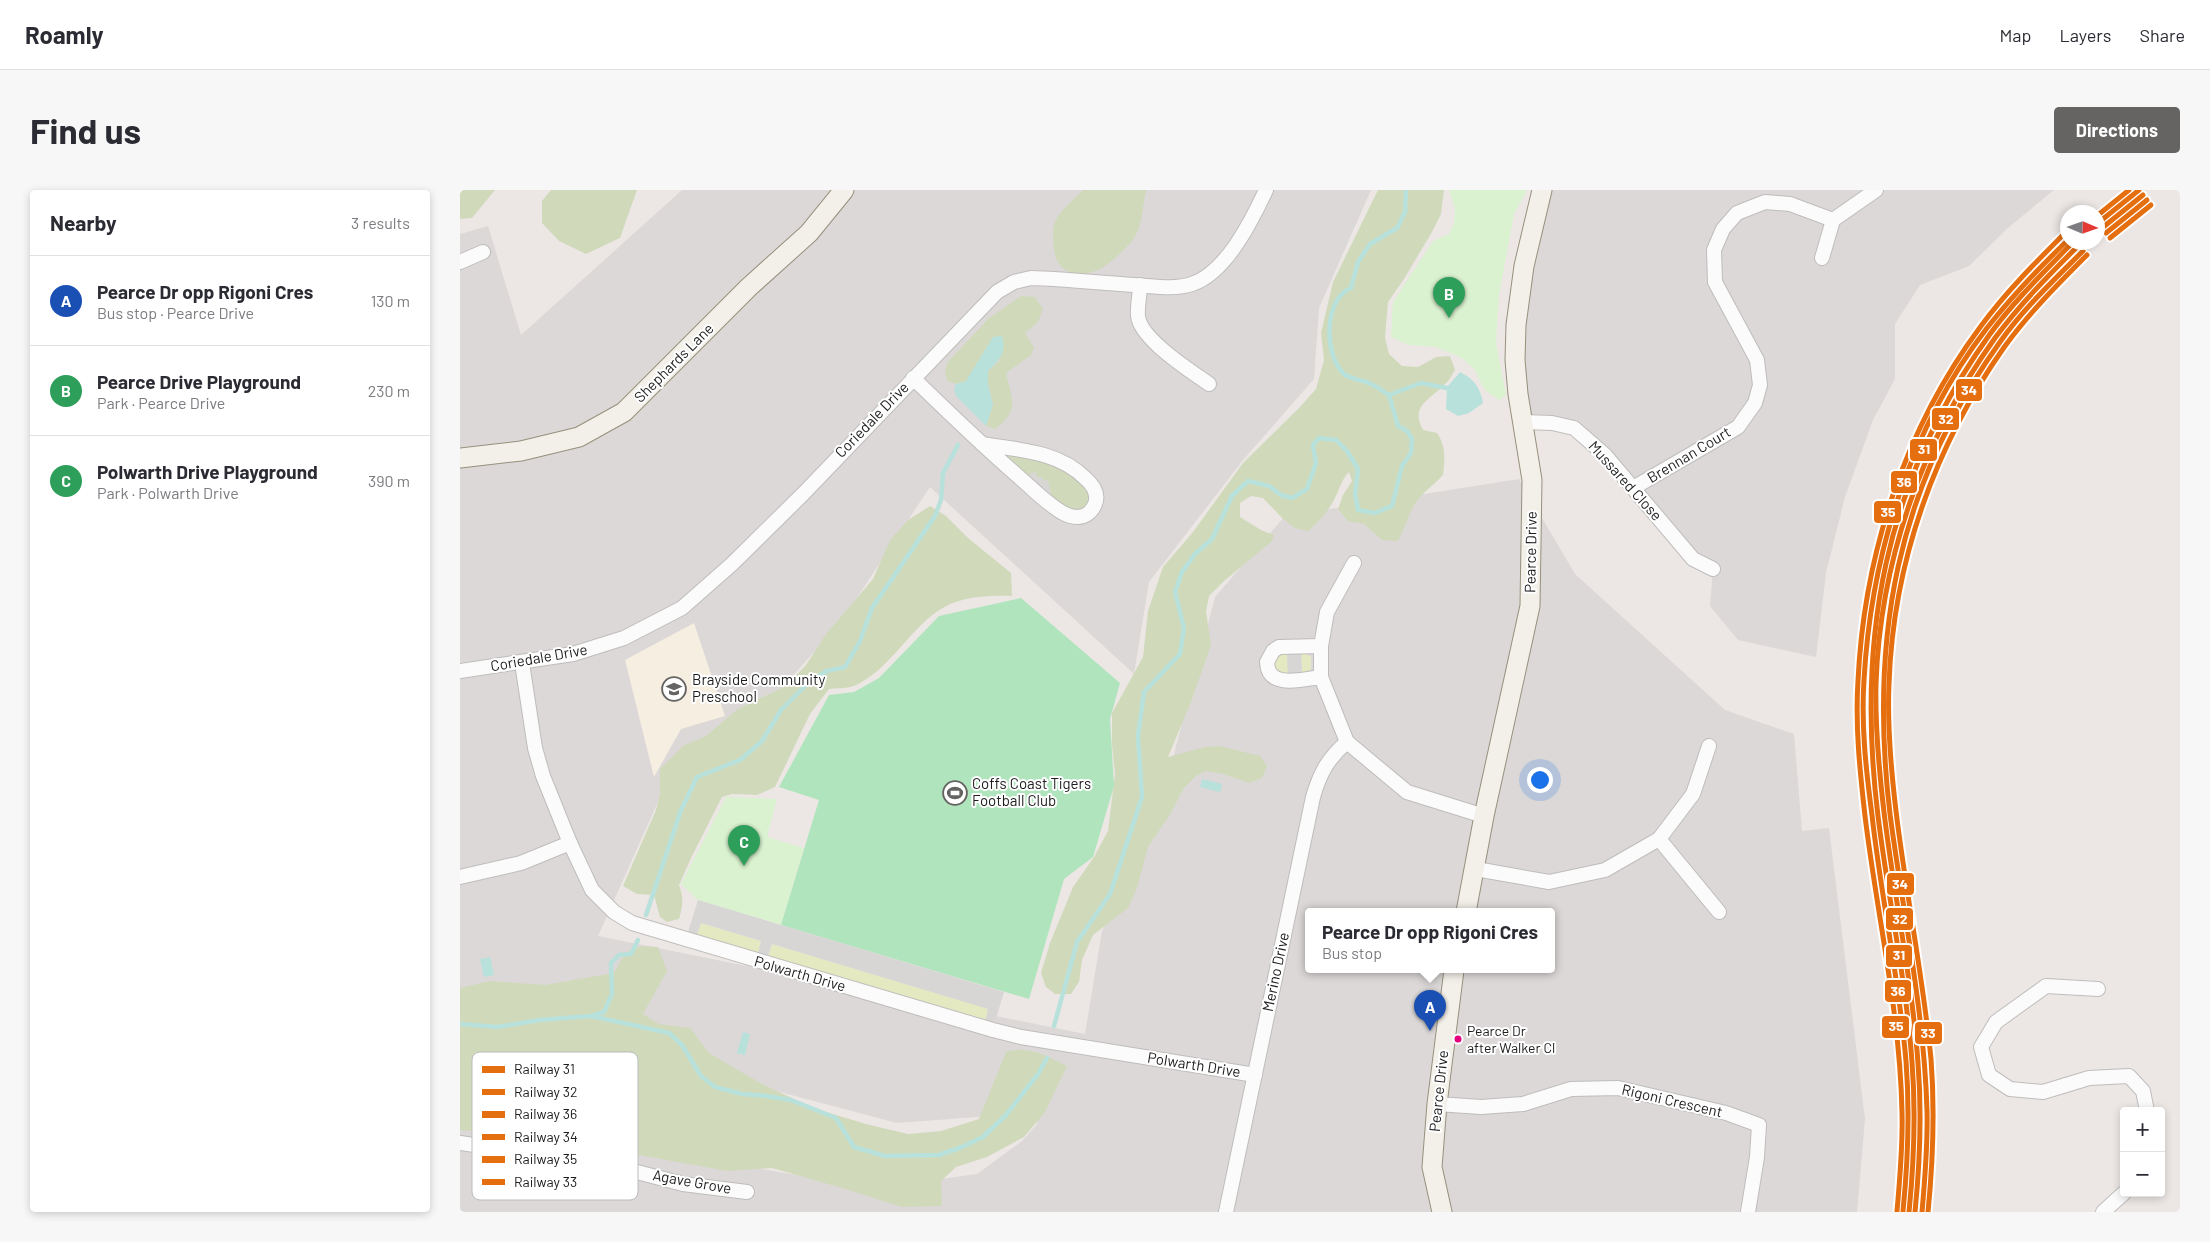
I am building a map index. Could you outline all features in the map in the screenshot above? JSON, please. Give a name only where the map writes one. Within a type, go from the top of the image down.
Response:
[{"type":"street","name":"Shephards Lane","points":[[460,458],[520,451],[579,437],[624,412],[750,287],[809,233],[844,190]]},
{"type":"street","name":"Coriedale Drive","points":[[460,671],[573,654],[624,638],[682,608],[732,564],[803,494],[997,292],[1014,282],[1031,278],[1173,287],[1192,284],[1210,273],[1227,257],[1244,234],[1266,190]]},
{"type":"street","name":"Pearce Drive","points":[[1467,908],[1476,869],[1484,816],[1530,606],[1532,480],[1515,360],[1516,325],[1524,266],[1542,190]]},
{"type":"street","points":[[1822,258],[1833,220],[1876,190]]},
{"type":"street","name":"Brennan Court","points":[[1633,488],[1738,426],[1755,403],[1760,385],[1757,360],[1715,282],[1714,250],[1723,229],[1737,213],[1766,202],[1790,204],[1833,220]]},
{"type":"street","points":[[460,262],[483,252]]},
{"type":"street","points":[[1140,285],[1138,317],[1147,334],[1164,351],[1209,384]]},
{"type":"street","points":[[913,378],[982,444],[1044,500],[1062,513],[1070,516],[1084,516],[1094,507],[1096,493],[1092,484],[1082,474],[1061,460],[1035,452],[982,444]]},
{"type":"street","name":"Mussared Close","points":[[1523,422],[1552,423],[1574,428],[1605,455],[1693,559],[1713,569]]},
{"type":"street","points":[[1354,563],[1327,612],[1320,646],[1321,677],[1347,742],[1407,792],[1484,816]]},
{"type":"street","points":[[1320,646],[1279,647],[1273,650],[1267,662],[1271,675],[1277,680],[1321,677]]},
{"type":"street","name":"Polwarth Drive","points":[[522,663],[535,748],[543,776],[570,843],[592,890],[614,912],[632,923],[1021,1037],[1255,1075]]},
{"type":"street","name":"Merino Drive","points":[[1226,1212],[1313,797],[1320,774],[1332,754],[1347,742]]},
{"type":"street","points":[[1476,869],[1549,882],[1605,870],[1659,839],[1693,794],[1709,746]]},
{"type":"street","points":[[1659,839],[1719,912]]},
{"type":"street","points":[[460,878],[521,863],[570,843]]},
{"type":"street","name":"Pearce Drive","points":[[1442,1212],[1432,1167],[1437,1104],[1454,973]]},
{"type":"street","points":[[2098,989],[2046,986],[1996,1022],[1981,1047],[1989,1075],[2010,1089],[2043,1092],[2089,1078],[2129,1076],[2143,1091],[2146,1107]]},
{"type":"street","name":"Rigoni Crescent","points":[[1437,1104],[1481,1107],[1522,1104],[1571,1089],[1618,1088],[1726,1113],[1759,1125],[1757,1157],[1748,1212]]},
{"type":"street","name":"Agave Grove","points":[[638,1172],[683,1184],[747,1192]]},
{"type":"street","points":[[2103,1212],[2120,1197]]},
{"type":"shaded area","points":[[682,190],[1371,190],[1319,308],[1314,379],[1243,460],[1149,582],[1134,674],[930,487],[841,622],[761,711],[682,748],[598,936],[1085,1034],[1102,931],[1156,823],[1215,597],[1285,516],[1519,479],[1575,574],[1725,710],[1794,734],[1802,831],[1829,828],[1865,1119],[1857,1212],[460,1212],[460,1099],[472,1102],[472,1200],[638,1200],[638,1142],[716,1161],[912,1195],[933,1180],[977,1174],[1022,1141],[1038,1123],[978,1117],[897,1123],[638,1054],[638,1052],[630,1052],[460,1007],[460,234],[488,226],[521,335]]},
{"type":"shaded area","points":[[1542,190],[2054,190],[2009,227],[1969,266],[1920,285],[1895,324],[1895,379],[1873,420],[1845,497],[1826,573],[1816,657],[1738,640],[1710,606],[1713,569],[1693,559],[1574,428],[1523,422],[1515,360]]},
{"type":"shaded area","points":[[1036,472],[1037,477],[1042,477],[1043,481],[1048,480],[1052,499],[1032,483],[1030,473]]},
{"type":"shaded area","name":"Brayside Community Preschool","points":[[694,623],[725,716],[681,729],[654,777],[625,660]]},
{"type":"shaded area","points":[[1287,651],[1301,651],[1302,676],[1288,676]]},
{"type":"shaded area","points":[[698,900],[1004,992],[995,1022],[986,1020],[988,1009],[772,944],[768,956],[758,953],[761,941],[701,923],[697,935],[688,932]]},
{"type":"green space","points":[[460,190],[495,190],[472,218],[460,219]]},
{"type":"green space","points":[[551,190],[637,190],[620,238],[586,254],[559,241],[542,223],[542,201]]},
{"type":"green space","points":[[1083,190],[1146,190],[1140,223],[1132,241],[1103,267],[1085,274],[1077,274],[1064,269],[1059,264],[1054,249],[1053,232],[1055,222],[1061,213]]},
{"type":"green space","points":[[1378,190],[1444,190],[1441,214],[1432,232],[1388,302],[1385,337],[1389,354],[1402,366],[1418,367],[1436,357],[1450,356],[1455,370],[1447,382],[1424,403],[1420,408],[1419,414],[1419,421],[1423,430],[1437,433],[1442,443],[1444,458],[1443,475],[1416,502],[1398,541],[1382,540],[1364,524],[1348,521],[1338,509],[1343,495],[1352,481],[1349,472],[1329,509],[1308,531],[1295,528],[1283,519],[1263,498],[1251,496],[1240,503],[1240,517],[1261,530],[1274,535],[1272,541],[1209,596],[1206,611],[1211,645],[1191,702],[1168,757],[1205,747],[1219,746],[1260,756],[1267,766],[1262,778],[1249,783],[1223,774],[1206,771],[1196,776],[1183,789],[1171,813],[1148,847],[1137,888],[1128,908],[1093,935],[1082,960],[1079,982],[1071,994],[1055,994],[1046,987],[1041,973],[1050,943],[1073,887],[1094,857],[1108,831],[1115,774],[1112,745],[1112,713],[1143,657],[1148,611],[1163,567],[1193,532],[1243,463],[1316,389],[1324,360],[1321,333],[1333,282]]},
{"type":"green space","points":[[1449,190],[1527,190],[1514,214],[1499,295],[1496,343],[1506,395],[1499,400],[1484,389],[1474,369],[1462,358],[1436,347],[1409,345],[1391,337],[1393,302],[1433,241],[1449,234],[1454,223],[1455,209]]},
{"type":"green space","points":[[1021,296],[1035,297],[1043,309],[1038,322],[1025,333],[1034,348],[1031,355],[1006,373],[1012,398],[1011,410],[1003,423],[995,429],[986,426],[993,405],[988,385],[988,371],[1001,359],[978,363],[966,381],[956,384],[948,381],[945,373],[947,363],[989,318]]},
{"type":"green space","points":[[999,450],[1065,467],[1074,479],[1084,482],[1090,491],[1091,500],[1086,509],[1075,512],[1052,499],[1043,481],[1036,478],[1036,472],[1032,483]]},
{"type":"green space","points":[[930,506],[946,516],[968,538],[1011,573],[1012,596],[964,599],[946,606],[917,629],[879,670],[868,678],[846,688],[829,689],[810,714],[775,787],[757,795],[732,794],[722,797],[679,885],[682,902],[679,919],[667,922],[660,917],[654,895],[637,894],[623,886],[656,810],[660,794],[660,769],[683,746],[706,736],[738,709],[786,686],[806,665],[826,634],[873,579],[890,540],[908,520]]},
{"type":"green space","name":"Coffs Coast Tigers Football Club","points":[[1021,598],[1120,683],[1110,719],[1114,786],[1093,857],[1064,879],[1029,999],[781,925],[819,800],[779,787],[829,695],[854,692],[879,678],[939,616]]},
{"type":"green space","points":[[1287,651],[1288,676],[1276,670],[1275,663],[1278,655]]},
{"type":"green space","points":[[1301,651],[1311,657],[1311,669],[1302,676]]},
{"type":"green space","points":[[726,797],[777,799],[767,837],[804,848],[781,925],[698,900],[681,884]]},
{"type":"green space","points":[[701,923],[761,941],[758,953],[697,935]]},
{"type":"green space","points":[[772,944],[989,1009],[985,1020],[768,956]]},
{"type":"green space","points":[[642,946],[658,947],[667,971],[643,1014],[659,1024],[690,1028],[709,1053],[762,1084],[813,1108],[866,1124],[908,1134],[941,1131],[979,1119],[1006,1052],[1014,1050],[1030,1051],[1045,1055],[1067,1066],[1045,1112],[1024,1137],[987,1157],[956,1167],[941,1181],[942,1206],[902,1207],[772,1168],[727,1171],[638,1155],[638,1052],[472,1052],[472,1131],[460,1130],[460,988],[490,981],[545,985],[614,973],[626,952]]},
{"type":"water","points":[[1002,336],[1003,352],[999,360],[988,371],[988,385],[993,405],[986,426],[957,397],[954,390],[956,384],[966,381],[993,337]]},
{"type":"water","points":[[1460,372],[1476,384],[1483,403],[1469,413],[1458,416],[1446,409],[1447,387]]},
{"type":"water","points":[[1202,779],[1222,784],[1220,792],[1200,787]]},
{"type":"water","points":[[490,957],[494,975],[484,977],[480,959]]},
{"type":"water","points":[[743,1032],[750,1034],[745,1055],[737,1053]]},
{"type":"waterway","points":[[1054,1026],[1077,942],[1110,894],[1142,797],[1138,736],[1144,692],[1180,654],[1184,628],[1175,592],[1182,572],[1195,554],[1212,539],[1232,496],[1248,481],[1269,486],[1281,495],[1292,498],[1307,489],[1316,463],[1313,445],[1319,438],[1336,440],[1347,451],[1358,469],[1355,494],[1358,510],[1375,513],[1392,506],[1402,466],[1411,453],[1412,439],[1407,431],[1398,426],[1389,395],[1369,383],[1347,376],[1337,366],[1330,342],[1330,328],[1331,315],[1335,304],[1342,294],[1351,288],[1358,262],[1370,244],[1397,228],[1405,212],[1406,190]]},
{"type":"waterway","points":[[1389,395],[1421,383],[1452,389]]},
{"type":"waterway","points":[[646,915],[681,810],[697,777],[740,760],[762,741],[781,710],[809,682],[827,671],[845,667],[860,641],[872,608],[935,516],[941,500],[943,473],[958,445]]},
{"type":"waterway","points":[[460,1024],[497,1027],[539,1020],[591,1016],[604,1012],[612,994],[611,963],[619,955],[631,954],[638,940]]},
{"type":"waterway","points":[[591,1016],[669,1033],[682,1045],[701,1076],[715,1087],[742,1094],[791,1100],[836,1118],[854,1147],[885,1156],[939,1155],[983,1137],[1006,1115],[1038,1074],[1047,1058]]},
{"type":"rail line","name":"36","points":[[2105,209],[2129,190]]},
{"type":"rail line","name":"31","points":[[2105,217],[2139,190]]},
{"type":"rail line","name":"32","points":[[2105,226],[2143,195]]},
{"type":"rail line","name":"34","points":[[2106,233],[2147,200]]},
{"type":"rail line","name":"33","points":[[2110,238],[2151,205]]},
{"type":"rail line","name":"35","points":[[1897,1211],[1902,1137],[1897,1037],[1865,816],[1858,732],[1858,681],[1862,633],[1869,586],[1893,494],[1910,450],[1954,365],[2000,301],[2060,238]]},
{"type":"rail line","name":"36","points":[[1903,1211],[1908,1136],[1906,1061],[1899,999],[1876,846],[1864,731],[1864,680],[1875,586],[1899,495],[1916,450],[1936,408],[1960,367],[1987,328],[2026,282],[2060,248]]},
{"type":"rail line","name":"31","points":[[1909,1212],[1914,1137],[1912,1062],[1906,1000],[1878,816],[1872,750],[1871,686],[1876,624],[1886,564],[1902,505],[1925,447],[1954,390],[1990,334],[2009,310],[2065,250]]},
{"type":"rail line","name":"32","points":[[1915,1212],[1920,1138],[1918,1063],[1912,1000],[1884,812],[1877,732],[1876,684],[1879,638],[1886,592],[1896,547],[1910,502],[1927,459],[1947,417],[1969,377],[2014,313],[2074,250]]},
{"type":"rail line","name":"34","points":[[1922,1212],[1927,1136],[1922,1035],[1890,814],[1884,749],[1884,687],[1888,626],[1898,567],[1914,509],[1936,452],[1965,397],[2000,342],[2019,318],[2083,251]]},
{"type":"rail line","name":"33","points":[[1928,1212],[1933,1136],[1931,1059],[1924,997],[1896,811],[1889,732],[1889,684],[1892,639],[1899,594],[1922,506],[1958,423],[1980,384],[2014,334],[2044,299],[2087,255]]},
{"type":"place","name":"Pearce Drive Playground","points":[[1449,318]]},
{"type":"place","name":"Brayside Community Preschool","points":[[674,689]]},
{"type":"place","name":"Coffs Coast Tigers Football Club","points":[[955,793]]},
{"type":"place","name":"Polwarth Drive Playground","points":[[744,866]]},
{"type":"place","name":"Pearce Dr opp Rigoni Cres","points":[[1430,1031]]},
{"type":"place","name":"Pearce Dr after Walker Cl","points":[[1458,1039]]}]
